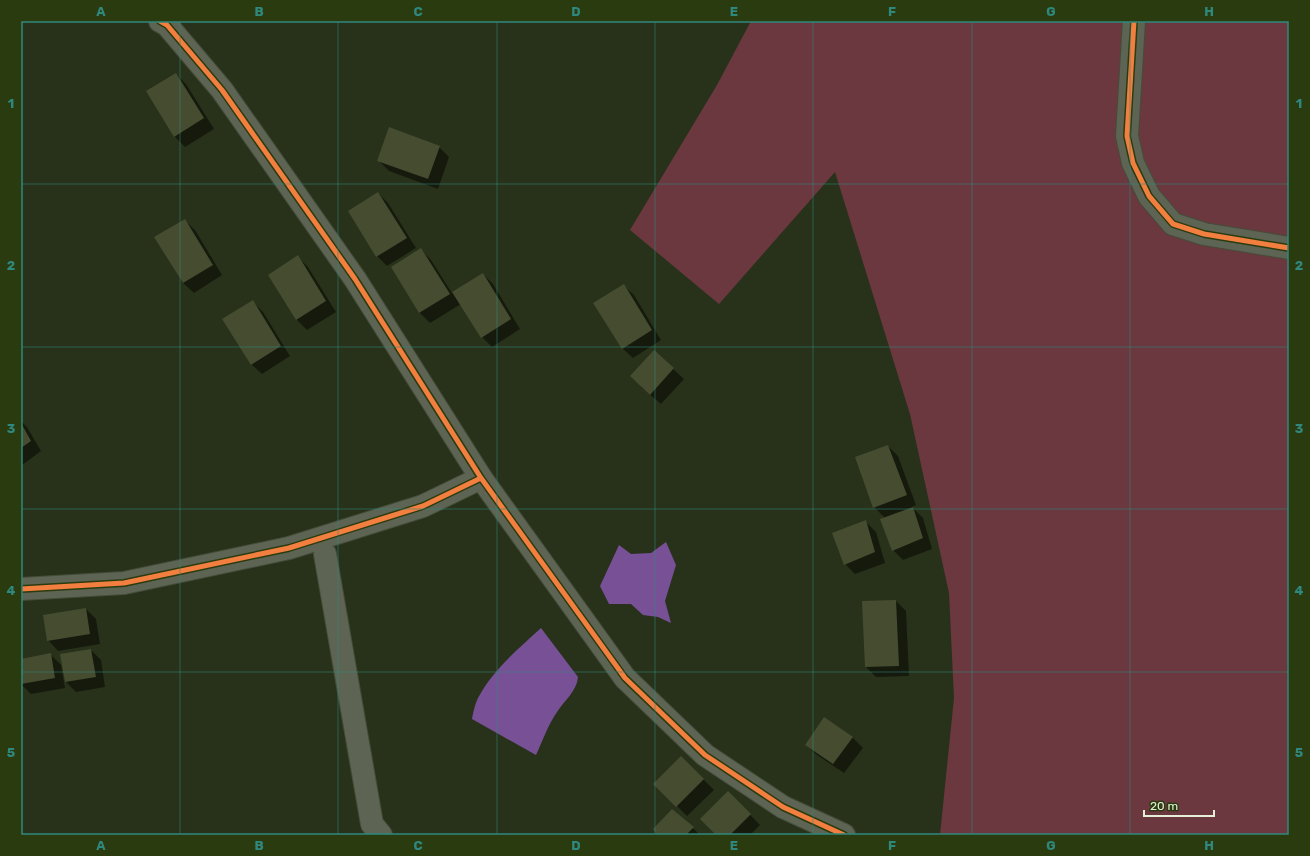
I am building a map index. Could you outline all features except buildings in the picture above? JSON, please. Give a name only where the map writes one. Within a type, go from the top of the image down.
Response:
[{"type":"street","points":[[160,21],[167,25],[227,96],[355,279],[481,478],[625,678],[705,755],[783,807],[844,835]]},
{"type":"street","points":[[1134,21],[1127,136],[1133,163],[1149,196],[1174,224],[1204,234],[1289,248]]},
{"type":"street","points":[[21,589],[124,583],[289,548],[423,506],[481,478]]},
{"type":"street","points":[[325,554],[372,824],[381,835]]},
{"type":"shaded area","points":[[751,21],[1289,21],[1289,835],[940,835],[954,698],[949,593],[910,414],[835,172],[719,304],[630,230],[717,85]]},
{"type":"shaded area","points":[[666,542],[676,565],[665,601],[671,623],[658,617],[643,615],[631,604],[609,604],[600,586],[619,545],[631,554],[651,553]]},
{"type":"shaded area","points":[[541,628],[578,677],[573,691],[551,722],[536,755],[472,719],[478,698],[491,678],[506,660]]},
{"type":"cycle path","points":[[160,21],[167,25],[222,90],[355,279],[481,478],[625,678],[705,755],[783,807],[844,835]]},
{"type":"cycle path","points":[[1134,21],[1127,136],[1133,163],[1149,196],[1173,224],[1204,234],[1289,248]]},
{"type":"cycle path","points":[[21,589],[124,583],[289,548],[423,506],[481,478]]}]
